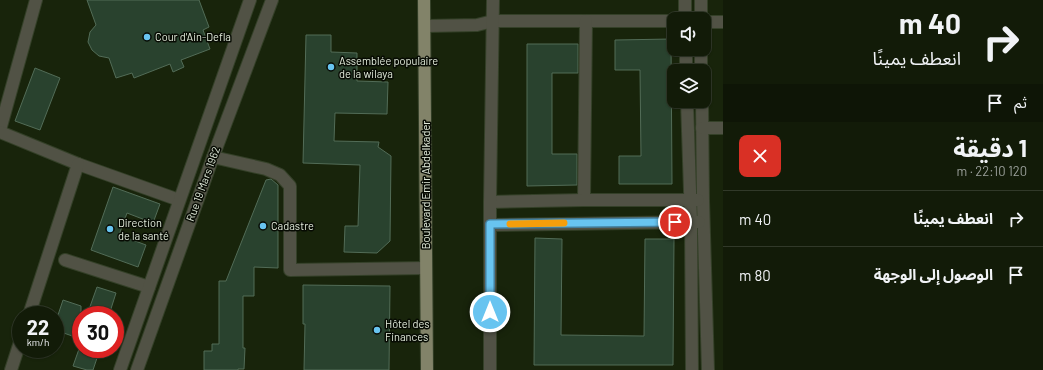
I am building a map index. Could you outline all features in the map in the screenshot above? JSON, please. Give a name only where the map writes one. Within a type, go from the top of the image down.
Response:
[{"type":"main road","name":"Boulevard Emir Abdelkader","points":[[424,0],[426,370]]},
{"type":"street","points":[[36,0],[0,131],[78,164],[179,200]]},
{"type":"street","name":"Rue 19 Mars 1962","points":[[120,370],[250,0]]},
{"type":"street","name":"Rue 19 Mars 1962","points":[[137,370],[213,157],[272,0]]},
{"type":"street","points":[[490,370],[490,202],[493,0]]},
{"type":"street","points":[[685,0],[685,12]]},
{"type":"street","points":[[700,12],[701,0]]},
{"type":"street","points":[[425,26],[477,25],[493,21],[667,22]]},
{"type":"street","points":[[584,200],[586,21]]},
{"type":"street","points":[[711,22],[723,22]]},
{"type":"street","points":[[687,108],[691,221],[692,370]]},
{"type":"street","points":[[702,108],[708,370]]},
{"type":"street","points":[[702,128],[723,128]]},
{"type":"street","points":[[213,157],[266,169],[280,175],[290,186],[290,270],[426,268]]},
{"type":"street","points":[[32,306],[78,164]]},
{"type":"street","points":[[490,202],[703,200]]},
{"type":"street","points":[[490,224],[704,222]]},
{"type":"street","points":[[65,260],[149,287]]},
{"type":"street","points":[[11,370],[15,358]]},
{"type":"building","name":"Cour d'Ain-Defla","points":[[87,0],[199,0],[209,27],[203,30],[210,49],[181,60],[184,67],[173,72],[170,64],[134,78],[132,73],[116,78],[109,58],[99,56],[92,50],[88,42],[90,32],[96,25]]},
{"type":"building","points":[[306,35],[331,35],[331,52],[357,53],[357,81],[388,82],[387,114],[335,113],[334,141],[379,142],[378,147],[391,156],[390,241],[377,253],[344,252],[345,226],[358,226],[360,165],[303,163]]},
{"type":"building","points":[[667,39],[667,56],[671,56],[671,64],[667,64],[667,108],[671,108],[672,184],[619,184],[619,156],[641,156],[640,70],[615,70],[615,40]]},
{"type":"building","points":[[527,44],[578,44],[578,73],[552,73],[552,154],[577,154],[577,185],[527,186]]},
{"type":"building","points":[[35,68],[60,78],[40,130],[15,121]]},
{"type":"building","points":[[271,179],[278,185],[278,268],[254,267],[254,296],[243,296],[243,348],[245,348],[244,369],[204,370],[204,351],[212,351],[212,344],[219,344],[219,281],[226,281],[266,180]]},
{"type":"building","name":"Direction de la santé","points":[[113,187],[160,204],[153,223],[127,213],[119,235],[146,245],[138,267],[91,250]]},
{"type":"building","points":[[535,238],[562,239],[561,335],[644,336],[645,239],[674,239],[673,365],[534,365]]},
{"type":"building","name":"Hôtel des Finances","points":[[303,285],[390,286],[389,370],[304,370],[305,324],[303,324]]},
{"type":"building","points":[[97,287],[116,293],[112,306],[90,306]]},
{"type":"building","points":[[63,300],[81,306],[72,306],[72,336],[64,333],[64,306],[61,306]]},
{"type":"building","points":[[76,358],[97,358],[93,370],[73,366]]},
{"type":"slow traffic","points":[[510,224],[564,223]]},
{"type":"place","name":"Cour d'Ain-Defla","points":[[147,37]]},
{"type":"place","name":"Assemblée populaire de la wilaya","points":[[331,67]]},
{"type":"place","name":"Cadastre","points":[[263,226]]},
{"type":"place","name":"Direction de la santé","points":[[110,229]]},
{"type":"place","name":"Hôtel des Finances","points":[[377,330]]},
{"type":"route","points":[[490,312],[490,224],[675,222]]}]
